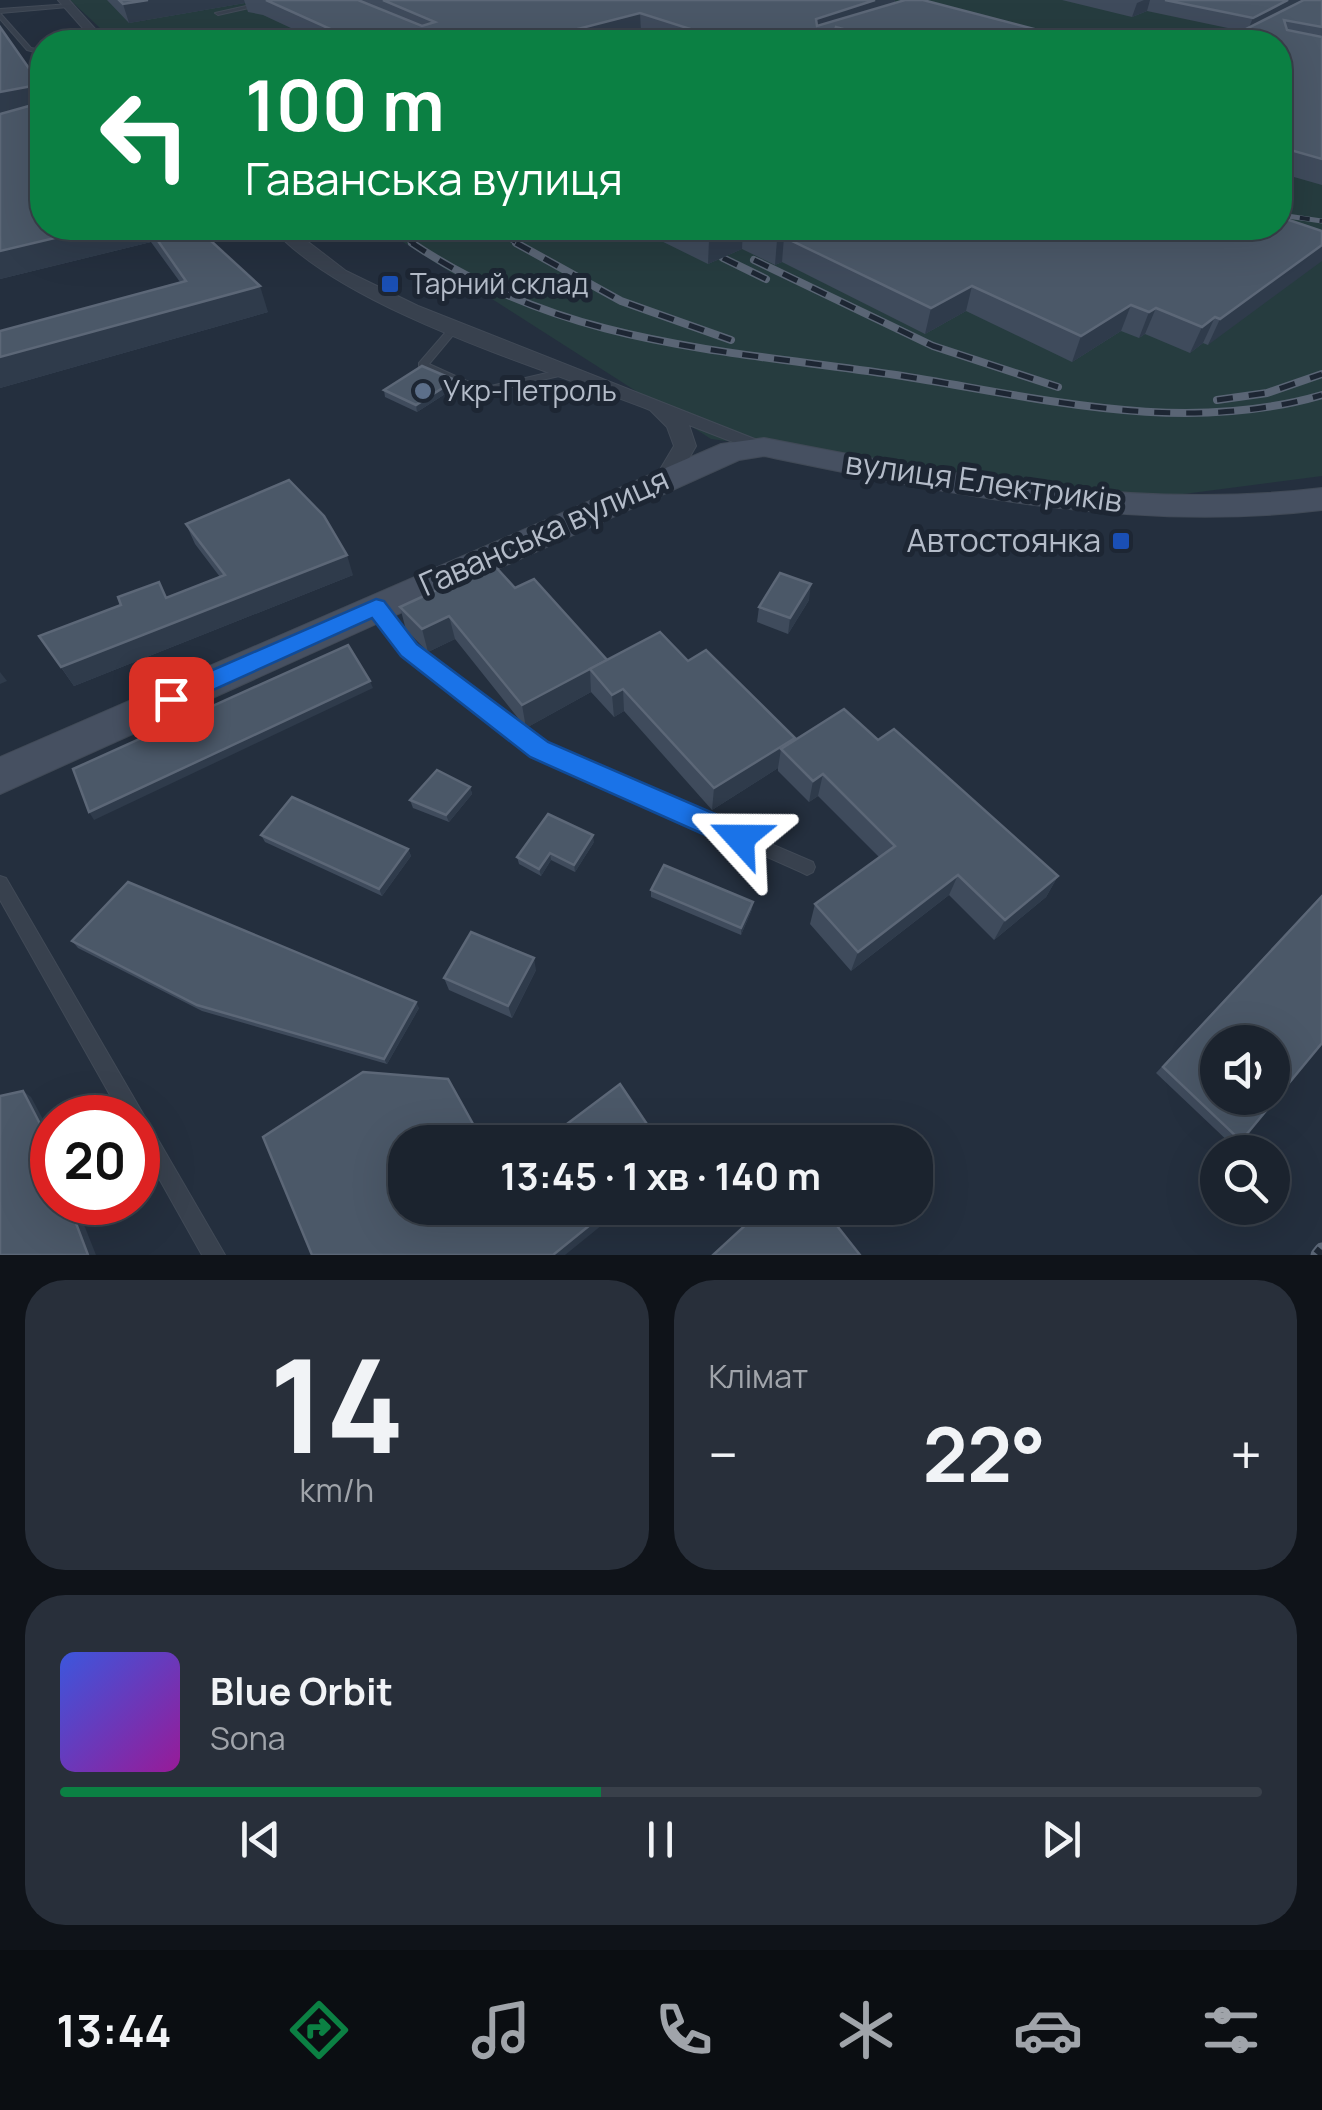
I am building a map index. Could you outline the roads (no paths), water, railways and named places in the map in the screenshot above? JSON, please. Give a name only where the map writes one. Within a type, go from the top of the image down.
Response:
[{"type":"street","points":[[66,3],[91,30]]},
{"type":"street","name":"вулиця Електриків","points":[[295,240],[340,275],[454,328],[764,447],[1068,501],[1196,507],[1291,504],[1322,499]]},
{"type":"street","points":[[654,404],[671,418],[684,439],[683,456],[667,478]]},
{"type":"street","name":"Гаванська вулиця","points":[[0,776],[715,456],[764,447]]},
{"type":"lane","points":[[218,13],[281,0]]},
{"type":"lane","points":[[0,13],[66,3]]},
{"type":"lane","points":[[0,13],[30,49]]},
{"type":"lane","points":[[454,328],[423,365],[482,392],[564,372]]},
{"type":"lane","points":[[376,606],[409,650],[539,750],[807,867]]},
{"type":"lane","points":[[0,884],[122,1095]]},
{"type":"lane","points":[[160,1162],[214,1255]]},
{"type":"railway","points":[[1292,217],[1322,221]]},
{"type":"railway","points":[[408,240],[416,245]]},
{"type":"railway","points":[[512,240],[521,245]]},
{"type":"railway","points":[[412,243],[470,277],[527,303],[586,323],[706,349],[1109,409],[1216,412],[1269,407],[1322,395]]},
{"type":"railway","points":[[516,243],[621,301],[731,340]]},
{"type":"railway","points":[[723,258],[766,279]]},
{"type":"railway","points":[[754,260],[933,346],[1058,387]]},
{"type":"railway","points":[[1217,400],[1267,393],[1322,374]]},
{"type":"railway","points":[[1318,1255],[1322,1250]]},
{"type":"place","name":"Тарний склад","points":[[390,284]]},
{"type":"place","name":"Укр-Петроль","points":[[423,391]]},
{"type":"place","name":"Автостоянка","points":[[1121,541]]}]
